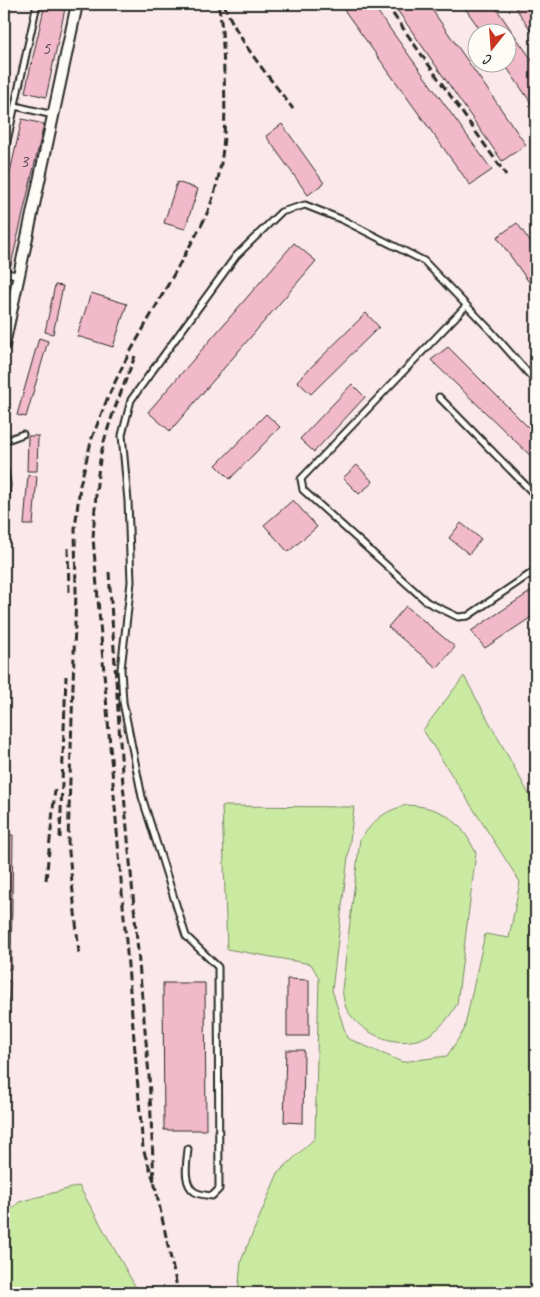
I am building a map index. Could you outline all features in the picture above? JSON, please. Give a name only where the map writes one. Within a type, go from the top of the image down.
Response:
[{"type":"street","points":[[4,345],[77,4]]},
{"type":"lane","points":[[4,154],[37,4]]},
{"type":"lane","points":[[15,106],[53,115]]},
{"type":"lane","points":[[188,1149],[186,1177],[192,1190],[197,1194],[212,1196],[219,1189],[218,967],[186,936],[142,797],[123,702],[121,669],[131,582],[128,501],[122,434],[131,400],[236,256],[281,212],[305,205],[343,220],[424,261],[536,382]]},
{"type":"lane","points":[[4,272],[20,276]]},
{"type":"lane","points":[[466,306],[301,479],[303,490],[427,602],[458,617],[468,616],[536,570]]},
{"type":"lane","points":[[439,397],[536,496]]},
{"type":"lane","points":[[4,441],[23,434]]},
{"type":"lane","points":[[4,465],[8,484],[4,519]]},
{"type":"green space","points":[[464,676],[536,807],[536,1293],[238,1293],[241,1261],[278,1173],[315,1138],[319,978],[311,964],[227,949],[222,806],[354,807],[332,990],[347,1038],[402,1062],[447,1056],[464,1030],[485,934],[509,938],[520,882],[423,730]]},
{"type":"green space","points":[[407,805],[431,809],[450,818],[464,832],[476,853],[457,1004],[445,1021],[429,1035],[418,1040],[394,1041],[371,1033],[353,1018],[346,1008],[342,989],[360,839],[380,817],[391,810]]},
{"type":"green space","points":[[79,1186],[139,1293],[4,1293],[4,1217],[19,1202]]},
{"type":"building","points":[[45,4],[66,4],[46,97],[25,92]]},
{"type":"building","points":[[347,4],[372,4],[492,170],[470,185],[342,7]]},
{"type":"building","points":[[393,4],[428,4],[468,62],[468,72],[475,72],[526,145],[502,161]]},
{"type":"building","points":[[462,4],[493,4],[505,22],[475,22]]},
{"type":"building","points":[[513,4],[536,4],[536,38]]},
{"type":"building","points":[[518,40],[536,66],[536,110],[510,72],[518,72]]},
{"type":"building","points":[[22,119],[44,124],[11,265],[4,263],[4,199]]},
{"type":"building","points":[[282,124],[324,183],[308,195],[266,136]]},
{"type":"building","points":[[177,182],[198,189],[185,229],[164,223]]},
{"type":"building","points":[[517,223],[536,250],[536,292],[497,237]]},
{"type":"building","points":[[294,243],[316,261],[170,431],[148,412]]},
{"type":"building","points":[[55,285],[63,286],[53,334],[45,332]]},
{"type":"building","points":[[91,293],[127,304],[113,347],[77,336]]},
{"type":"building","points":[[366,313],[379,327],[311,394],[297,381]]},
{"type":"building","points":[[39,338],[48,341],[26,417],[17,415]]},
{"type":"building","points":[[448,347],[536,435],[536,461],[431,360]]},
{"type":"building","points":[[352,384],[365,397],[314,452],[300,439]]},
{"type":"building","points":[[266,414],[280,427],[230,479],[216,465]]},
{"type":"building","points":[[28,436],[38,436],[37,471],[27,471]]},
{"type":"building","points":[[357,465],[373,482],[359,494],[343,478]]},
{"type":"building","points":[[28,475],[37,476],[33,525],[24,525]]},
{"type":"building","points":[[293,500],[317,527],[288,552],[264,525]]},
{"type":"building","points":[[461,523],[481,539],[469,554],[449,538]]},
{"type":"building","points":[[536,588],[536,614],[485,648],[471,631]]},
{"type":"building","points":[[406,606],[455,647],[437,668],[388,627]]},
{"type":"building","points":[[4,835],[13,835],[11,969],[4,969]]},
{"type":"building","points":[[287,979],[309,980],[309,1036],[287,1036]]},
{"type":"building","points":[[4,980],[10,981],[5,1050],[4,1050]]},
{"type":"building","points":[[163,983],[205,983],[206,1130],[164,1130]]},
{"type":"building","points":[[286,1050],[304,1050],[303,1123],[284,1122]]},
{"type":"railway","points":[[79,953],[68,842],[76,592],[75,529],[80,485],[92,438],[108,397],[124,363],[201,226],[215,189],[223,151],[225,112],[223,38],[218,4]]},
{"type":"railway","points":[[224,4],[246,46],[293,109]]},
{"type":"railway","points":[[386,4],[506,175]]},
{"type":"railway","points":[[135,356],[112,417],[101,454],[93,538],[143,1149],[154,1181]]},
{"type":"railway","points":[[68,548],[69,593]]},
{"type":"railway","points":[[109,572],[122,772],[149,1075],[154,1181],[179,1293]]},
{"type":"railway","points":[[60,838],[66,676]]},
{"type":"railway","points":[[46,880],[55,790]]}]
